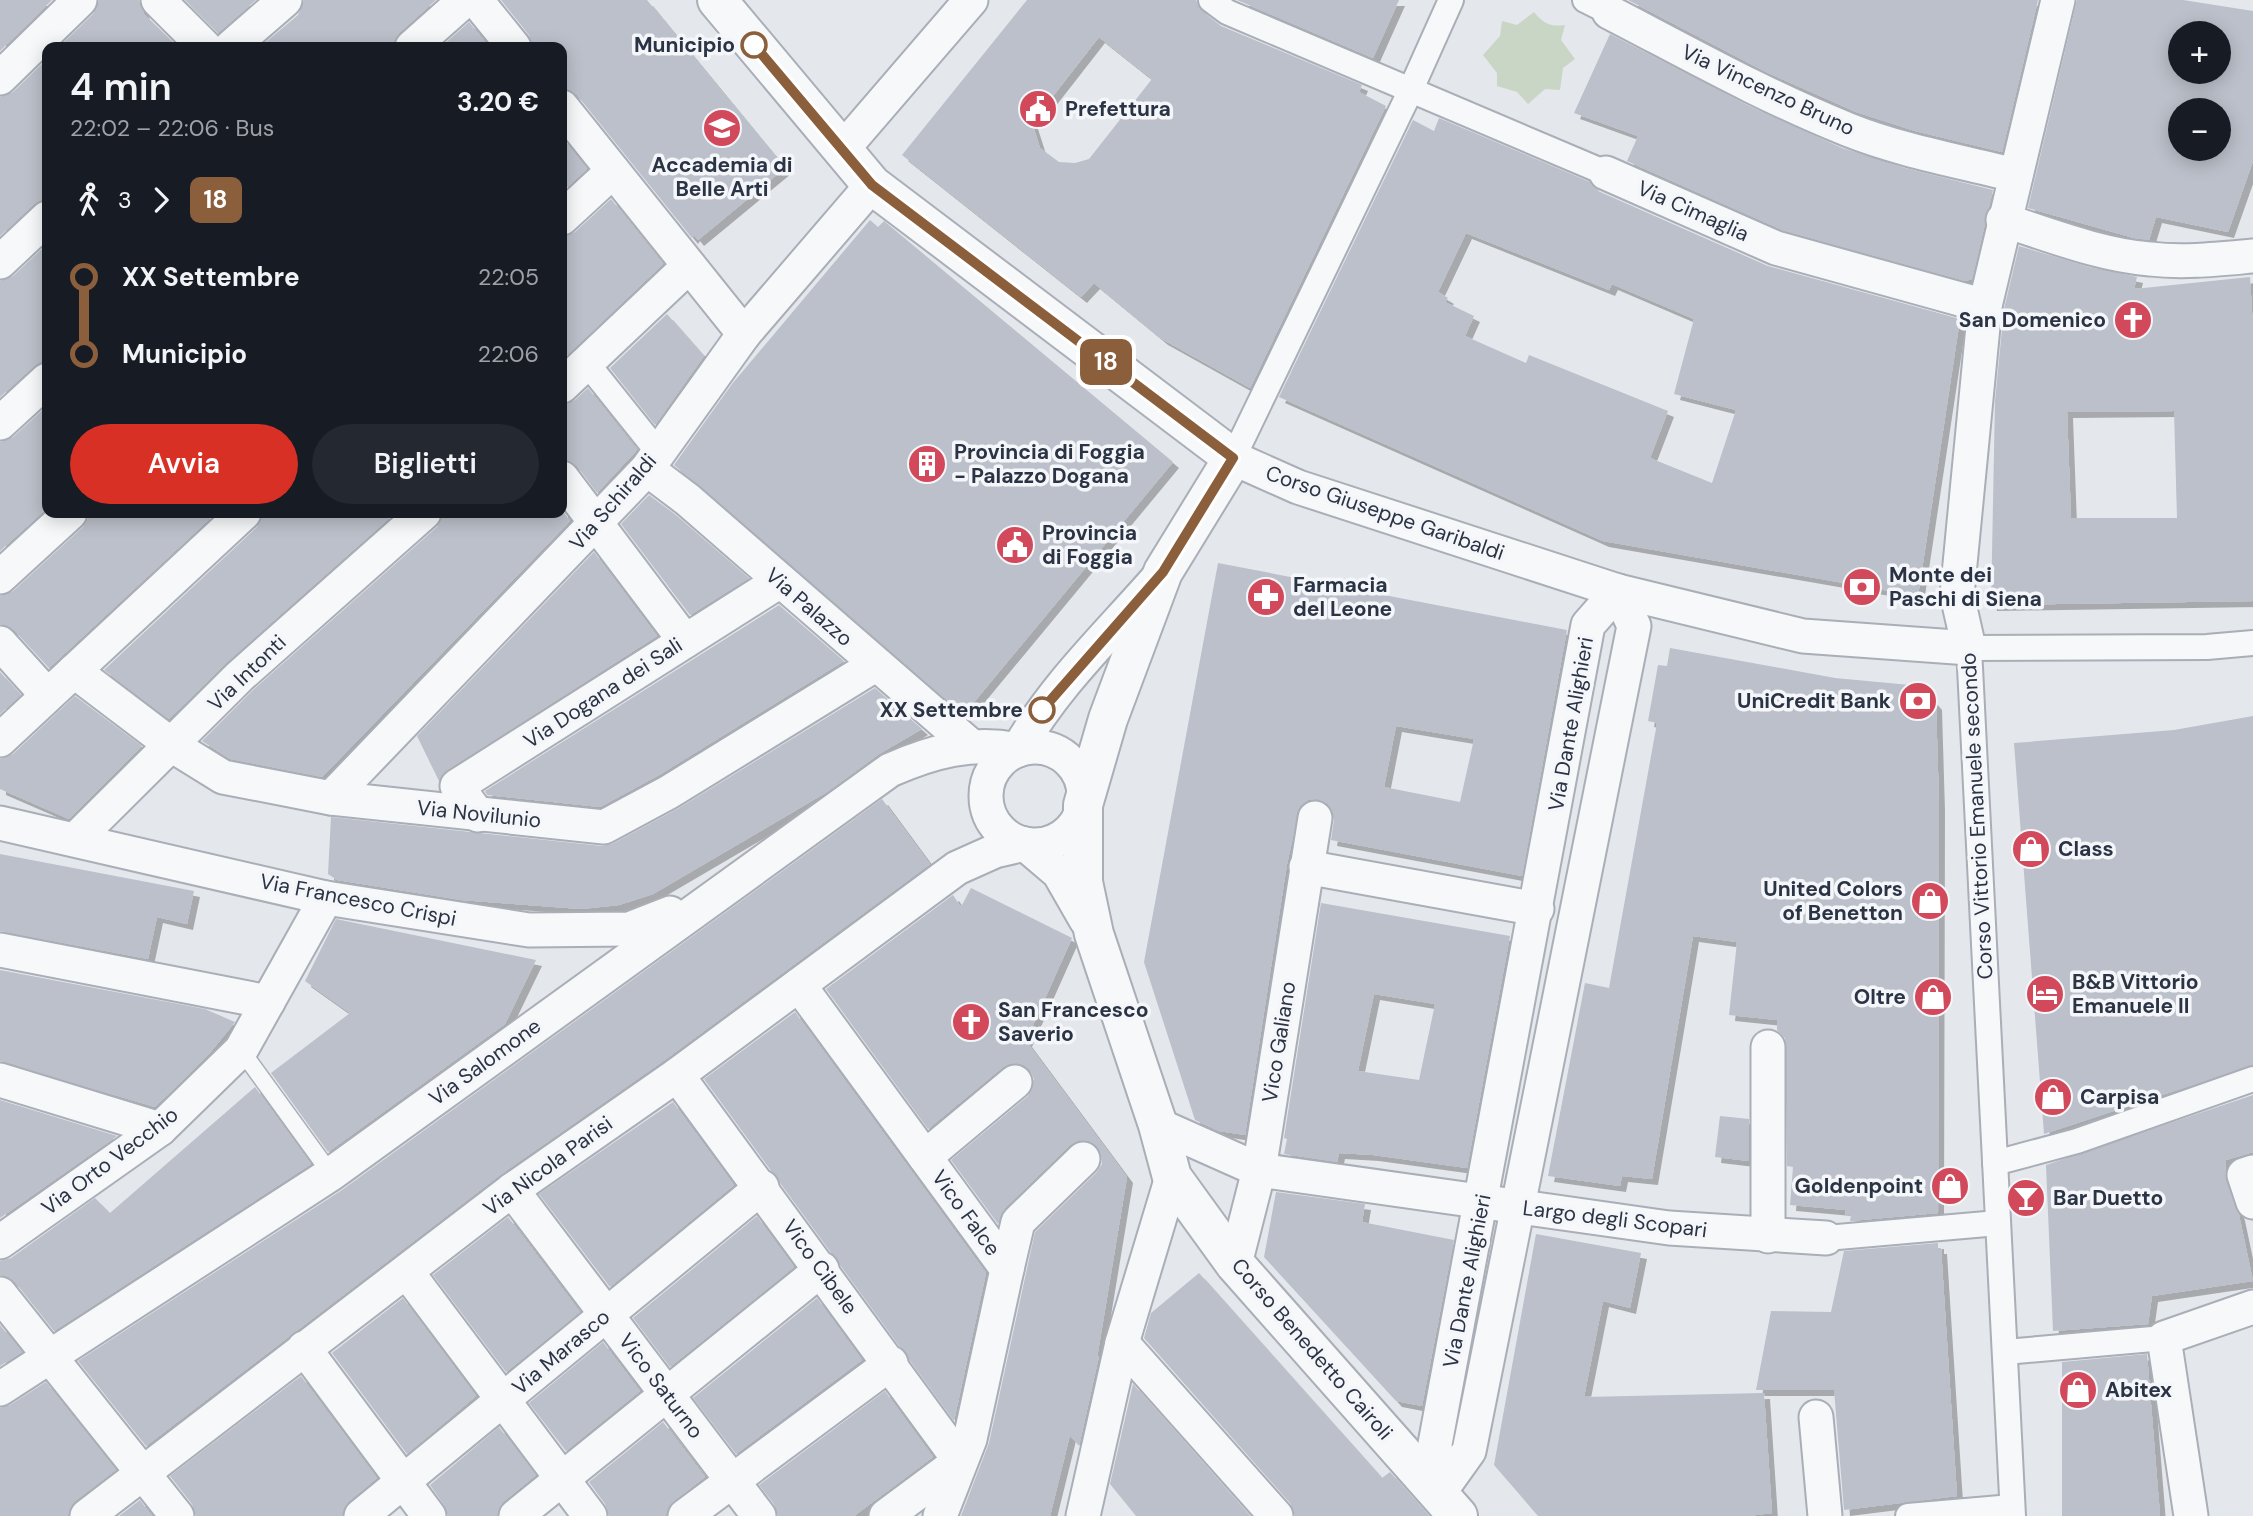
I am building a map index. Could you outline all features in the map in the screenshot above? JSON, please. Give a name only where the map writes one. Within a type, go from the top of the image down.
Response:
[{"type":"street","points":[[0,78],[80,0]]},
{"type":"street","points":[[158,0],[200,42]]},
{"type":"street","points":[[237,42],[285,0]]},
{"type":"street","points":[[418,42],[465,0]]},
{"type":"street","points":[[476,0],[510,42]]},
{"type":"street","name":"Corso Giuseppe Garibaldi","points":[[717,0],[872,185],[1233,458],[1298,487],[1618,592],[1803,636],[1969,648]]},
{"type":"street","points":[[841,151],[971,0]]},
{"type":"street","name":"Via Cimaglia","points":[[1211,0],[1227,12],[1412,89],[1776,248],[1984,306]]},
{"type":"street","points":[[1163,572],[1108,719],[1079,820],[1062,836],[1041,845],[1010,839],[998,828],[990,815],[986,800],[994,770],[1018,750],[1038,715],[1068,677],[1163,572],[1233,458],[1412,89],[1451,0]]},
{"type":"street","name":"Corso Vittorio Emanuele secondo","points":[[2013,1511],[1969,648],[1957,595],[1984,306],[2058,0]]},
{"type":"street","name":"Via Vincenzo Bruno","points":[[1597,6],[1789,105],[1851,131],[1901,148],[2014,174]]},
{"type":"street","points":[[567,113],[744,334]]},
{"type":"street","points":[[567,213],[613,171]]},
{"type":"street","name":"Via Schiraldi","points":[[331,798],[597,523],[652,460],[744,334],[872,185]]},
{"type":"street","points":[[2003,220],[2086,246],[2148,259],[2204,260],[2253,256]]},
{"type":"street","points":[[0,262],[42,223]]},
{"type":"street","points":[[567,381],[689,266]]},
{"type":"street","points":[[586,362],[652,460]]},
{"type":"street","points":[[0,423],[42,385]]},
{"type":"street","name":"Via Palazzo","points":[[652,460],[688,500],[971,746]]},
{"type":"street","points":[[567,484],[685,641]]},
{"type":"street","points":[[0,577],[65,518]]},
{"type":"street","points":[[0,740],[239,518]]},
{"type":"street","name":"Via Intonti","points":[[76,839],[240,677],[418,518]]},
{"type":"street","name":"Via Dogana dei Sali","points":[[478,815],[457,786],[779,581]]},
{"type":"street","name":"Via Dante Alighieri","points":[[1618,592],[1634,626],[1520,1207],[1469,1451],[1449,1504],[1435,1444],[1483,1199],[1588,625],[1618,592]]},
{"type":"street","points":[[0,643],[47,695]]},
{"type":"street","points":[[1969,648],[2207,647],[2253,643]]},
{"type":"street","name":"Via Novilunio","points":[[74,671],[173,746],[223,777],[331,798],[604,827],[669,792],[875,665]]},
{"type":"street","name":"Via Salomone","points":[[0,1389],[331,1174],[890,770],[927,754],[971,746],[997,746],[1018,750]]},
{"type":"street","points":[[1018,750],[1039,748],[1060,754],[1080,776],[1083,805],[1083,882],[1094,934],[1158,1125],[1172,1177],[1122,1343],[1094,1508]]},
{"type":"street","name":"Vico Galiano","points":[[1236,1264],[1259,1170],[1315,818]]},
{"type":"street","name":"Via Francesco Crispi","points":[[0,822],[326,898],[529,930],[629,929],[715,895]]},
{"type":"street","points":[[1025,844],[1059,873],[1094,934]]},
{"type":"street","name":"Via Nicola Parisi","points":[[87,1516],[512,1191],[677,1074],[957,868],[995,851],[1025,844]]},
{"type":"street","points":[[1306,867],[1537,909]]},
{"type":"street","name":"Via Orto Vecchio","points":[[0,1242],[160,1129],[241,1050],[326,898]]},
{"type":"street","points":[[0,950],[268,1002]]},
{"type":"street","name":"Vico Falce","points":[[799,985],[1007,1269],[970,1440],[940,1516]]},
{"type":"street","points":[[1768,1047],[1768,1237]]},
{"type":"street","name":"Vico Cibele","points":[[677,1074],[891,1363],[960,1461]]},
{"type":"street","points":[[1995,1163],[2077,1141],[2253,1079]]},
{"type":"street","points":[[0,1080],[160,1129]]},
{"type":"street","points":[[925,1157],[1015,1082]]},
{"type":"street","name":"Largo degli Scopari","points":[[1158,1125],[1259,1170],[1483,1199],[1520,1207],[1669,1228],[1768,1237],[1826,1238],[1998,1223]]},
{"type":"street","points":[[1007,1269],[1018,1222],[1083,1159]]},
{"type":"street","points":[[2253,1172],[2244,1175],[2253,1202]]},
{"type":"street","name":"Corso Benedetto Cairoli","points":[[1172,1177],[1236,1264],[1449,1504]]},
{"type":"street","name":"Via Marasco","points":[[361,1516],[762,1187]]},
{"type":"street","name":"Vico Saturno","points":[[512,1191],[759,1516]]},
{"type":"street","points":[[516,1516],[822,1269]]},
{"type":"street","points":[[407,1272],[590,1516]]},
{"type":"street","points":[[0,1294],[177,1516]]},
{"type":"street","points":[[2005,1352],[2164,1338],[2253,1307]]},
{"type":"street","points":[[2164,1338],[2191,1516]]},
{"type":"street","points":[[1122,1343],[1276,1516]]},
{"type":"street","points":[[304,1348],[429,1516]]},
{"type":"street","points":[[685,1516],[891,1363]]},
{"type":"street","points":[[1816,1417],[1825,1516]]},
{"type":"street","points":[[886,1516],[960,1461]]},
{"type":"street","points":[[1908,1516],[2013,1511]]},
{"type":"lane","points":[[241,1050],[331,1174]]},
{"type":"green space","points":[[1534,12],[1548,24],[1565,25],[1561,40],[1575,59],[1563,68],[1560,90],[1545,89],[1528,104],[1517,92],[1497,86],[1497,73],[1483,55],[1500,36],[1502,21],[1517,25]]},
{"type":"building","points":[[0,0],[52,0],[0,51]]},
{"type":"building","points":[[99,0],[139,0],[144,14],[173,42],[64,42],[93,14]]},
{"type":"building","points":[[185,0],[256,0],[218,33]]},
{"type":"building","points":[[304,0],[436,0],[399,33],[395,42],[266,42],[298,15]]},
{"type":"building","name":"Accademia di Belle Arti","points":[[501,0],[647,0],[785,168],[698,240],[694,235],[692,238],[577,95],[567,90],[567,42],[531,42],[529,35]]},
{"type":"building","points":[[1027,0],[1196,0],[1202,11],[1221,26],[1362,85],[1359,92],[1386,106],[1250,388],[1162,339],[1094,283],[1081,297],[902,155]],"holes":[[[1099,37],[1152,79],[1089,159],[1075,163],[1059,162],[1040,148],[1032,123]]]},
{"type":"building","points":[[1237,0],[1399,0],[1373,58]]},
{"type":"building","points":[[1628,0],[2038,0],[2002,152],[1915,131],[1856,112],[1766,72]]},
{"type":"building","points":[[2077,0],[2183,0],[2253,11],[2253,161],[2228,232],[2156,217],[2149,240],[2028,208]]},
{"type":"building","points":[[469,22],[485,42],[447,42]]},
{"type":"building","points":[[1610,34],[1749,106],[1842,148],[1905,168],[1993,190],[1972,279],[1965,281],[1782,230],[1627,161],[1638,136],[1574,113]]},
{"type":"building","points":[[42,64],[42,201],[34,204],[0,236],[0,97],[13,92]]},
{"type":"building","points":[[1439,118],[1590,182],[1598,191],[1768,266],[1960,319],[1918,596],[1603,541],[1279,397],[1413,120],[1434,131]],"holes":[[[1466,233],[1609,290],[1612,284],[1694,319],[1674,394],[1736,410],[1712,483],[1650,458],[1668,411],[1529,355],[1526,363],[1465,336],[1474,316],[1445,302],[1448,298],[1438,292]]]},
{"type":"building","points":[[567,143],[587,169],[567,187]]},
{"type":"building","points":[[611,199],[663,264],[567,355],[567,235],[575,232]]},
{"type":"building","name":"Provincia di Foggia - Palazzo Dogana","points":[[870,220],[878,227],[884,221],[1173,462],[970,707],[964,702],[955,707],[674,465],[732,384]]},
{"type":"building","points":[[2019,246],[2089,267],[2137,277],[2134,289],[2250,277],[2253,330],[2253,601],[1991,605],[1995,401],[2004,309]],"holes":[[[2174,411],[2177,518],[2071,518],[2067,412]]]},
{"type":"building","points":[[42,249],[42,363],[34,366],[0,397],[0,281],[13,276]]},
{"type":"building","points":[[667,314],[704,356],[655,425],[610,368]]},
{"type":"building","points":[[588,388],[637,450],[597,493],[577,466],[567,461],[567,403],[575,400]]},
{"type":"building","points":[[42,411],[42,513],[0,551],[0,442],[13,437]]},
{"type":"building","points":[[649,495],[749,578],[690,615],[621,524]]},
{"type":"building","points":[[567,517],[570,521],[322,777],[230,759],[202,741],[253,690],[437,527],[441,518]]},
{"type":"building","points":[[88,518],[211,518],[49,668],[14,630],[0,624],[0,596],[13,591],[83,527]]},
{"type":"building","points":[[261,518],[389,518],[227,662],[169,719],[104,670],[257,527]]},
{"type":"building","points":[[594,552],[657,636],[447,770],[439,781],[417,736]]},
{"type":"building","points":[[1218,563],[1567,630],[1522,876],[1331,840],[1334,820],[1328,804],[1317,799],[1308,800],[1300,806],[1287,864],[1245,1135],[1219,1131],[1195,1120],[1144,962]],"holes":[[[1396,726],[1474,739],[1460,802],[1384,787]]]},
{"type":"building","points":[[779,605],[844,661],[659,775],[600,807],[487,795],[485,791]]},
{"type":"building","points":[[1670,648],[1835,678],[1921,686],[1936,704],[1939,805],[1938,1213],[1850,1221],[1851,1215],[1845,1215],[1846,1210],[1790,1205],[1793,1167],[1787,1166],[1785,1038],[1777,1030],[1777,1020],[1729,1015],[1737,942],[1693,936],[1652,1179],[1622,1176],[1620,1186],[1548,1176],[1585,983],[1609,988],[1657,723],[1648,721],[1658,665],[1667,666]]},
{"type":"building","points":[[0,672],[21,695],[0,714]]},
{"type":"building","points":[[875,688],[922,729],[879,754],[827,792],[653,894],[619,905],[581,909],[461,900],[337,880],[328,874],[331,817],[602,846],[612,844],[679,808]]},
{"type":"building","points":[[75,696],[142,746],[69,819],[0,789],[0,759],[13,754]]},
{"type":"building","points":[[2253,716],[2253,1065],[2044,1134],[2014,743],[2174,730]]},
{"type":"building","points":[[882,799],[930,864],[666,1059],[500,1175],[146,1446],[78,1361],[342,1190]]},
{"type":"building","points":[[0,854],[194,891],[187,924],[157,917],[148,959],[0,931]]},
{"type":"building","points":[[971,888],[1072,938],[1026,1041],[1127,1177],[1097,1358],[1099,1356],[1079,1446],[1070,1435],[1050,1516],[961,1516],[989,1443],[1035,1232],[1096,1173],[1102,1164],[1101,1154],[1089,1141],[1079,1140],[1070,1145],[1005,1208],[998,1224],[951,1160],[1028,1096],[1034,1079],[1030,1070],[1021,1064],[1003,1067],[928,1129],[826,989],[953,895],[961,907]]},
{"type":"building","points":[[1321,903],[1510,936],[1467,1168],[1373,1155],[1339,1153],[1337,1162],[1284,1154],[1287,1139],[1284,1138]],"holes":[[[1374,994],[1435,1004],[1419,1080],[1358,1071]]]},
{"type":"building","points":[[336,919],[536,960],[505,1024],[328,1152],[271,1073],[350,1013],[305,981]]},
{"type":"building","points":[[0,970],[205,1009],[235,1022],[209,1054],[155,1107],[0,1061]]},
{"type":"building","points":[[795,1012],[986,1273],[954,1421],[704,1079]]},
{"type":"building","points":[[255,1087],[311,1164],[54,1331],[15,1282],[0,1275],[0,1261],[11,1258],[95,1198],[110,1213]]},
{"type":"building","points":[[2253,1095],[2253,1152],[2226,1160],[2225,1172],[2239,1215],[2253,1281],[2152,1296],[2148,1324],[2053,1331],[2046,1165]]},
{"type":"building","points":[[0,1100],[117,1136],[0,1218]]},
{"type":"building","points":[[673,1102],[734,1185],[610,1287],[539,1194]]},
{"type":"building","points":[[1720,1116],[1749,1119],[1749,1161],[1715,1157]]},
{"type":"building","points":[[1276,1192],[1365,1204],[1362,1222],[1454,1240],[1422,1406],[1396,1401],[1264,1257]]},
{"type":"building","points":[[757,1216],[794,1267],[670,1367],[633,1318]]},
{"type":"building","points":[[508,1217],[580,1312],[506,1372],[433,1275]]},
{"type":"building","points":[[1536,1234],[1641,1253],[1630,1308],[1603,1301],[1584,1397],[1764,1393],[1772,1513],[1748,1516],[1538,1516],[1494,1465]]},
{"type":"building","points":[[1938,1243],[1938,1248],[1941,1248],[1957,1496],[1844,1510],[1834,1390],[1756,1390],[1771,1311],[1831,1312],[1844,1251]]},
{"type":"building","points":[[1199,1273],[1382,1478],[1390,1472],[1429,1516],[1295,1516],[1290,1503],[1144,1338],[1151,1313]]},
{"type":"building","points":[[403,1298],[476,1396],[407,1454],[332,1353]]},
{"type":"building","points":[[817,1298],[862,1360],[736,1454],[693,1398]]},
{"type":"building","points":[[0,1325],[22,1352],[0,1366]]},
{"type":"building","points":[[603,1342],[640,1391],[566,1451],[529,1403]]},
{"type":"building","points":[[2147,1354],[2160,1516],[2062,1516],[2062,1362]]},
{"type":"building","points":[[301,1376],[377,1478],[348,1502],[342,1516],[196,1516],[192,1504],[170,1476]]},
{"type":"building","points":[[46,1382],[116,1470],[75,1501],[68,1516],[0,1516],[0,1408],[10,1405]]},
{"type":"building","points":[[1133,1384],[1250,1516],[1136,1516],[1110,1484]]},
{"type":"building","points":[[885,1391],[933,1457],[854,1516],[778,1516],[774,1504],[759,1485]]},
{"type":"building","points":[[663,1422],[705,1477],[674,1501],[666,1516],[609,1516],[605,1504],[589,1482]]},
{"type":"building","points":[[499,1427],[536,1475],[503,1502],[497,1516],[448,1516],[430,1485]]},
{"type":"building","points":[[140,1500],[152,1516],[119,1516]]},
{"type":"bus line","name":"18","points":[[754,45],[872,185],[1233,458],[1163,572],[1068,677],[1042,710]]},
{"type":"place","name":"Municipio","points":[[754,45]]},
{"type":"place","name":"Prefettura","points":[[1038,109]]},
{"type":"place","name":"Accademia di Belle Arti","points":[[722,128]]},
{"type":"place","name":"San Domenico","points":[[2133,320]]},
{"type":"place","name":"Provincia di Foggia - Palazzo Dogana","points":[[927,464]]},
{"type":"place","name":"Provincia di Foggia","points":[[1015,545]]},
{"type":"place","name":"Monte dei Paschi di Siena","points":[[1862,587]]},
{"type":"place","name":"Farmacia del Leone","points":[[1266,597]]},
{"type":"place","name":"UniCredit Bank","points":[[1918,701]]},
{"type":"place","name":"XX Settembre","points":[[1042,710]]},
{"type":"place","name":"Class","points":[[2031,849]]},
{"type":"place","name":"United Colors of Benetton","points":[[1930,901]]},
{"type":"place","name":"B&B Vittorio Emanuele II","points":[[2045,994]]},
{"type":"place","name":"Oltre","points":[[1933,997]]},
{"type":"place","name":"San Francesco Saverio","points":[[971,1022]]},
{"type":"place","name":"Carpisa","points":[[2053,1097]]},
{"type":"place","name":"Goldenpoint","points":[[1950,1186]]},
{"type":"place","name":"Bar Duetto","points":[[2026,1198]]},
{"type":"place","name":"Abitex","points":[[2078,1390]]}]
